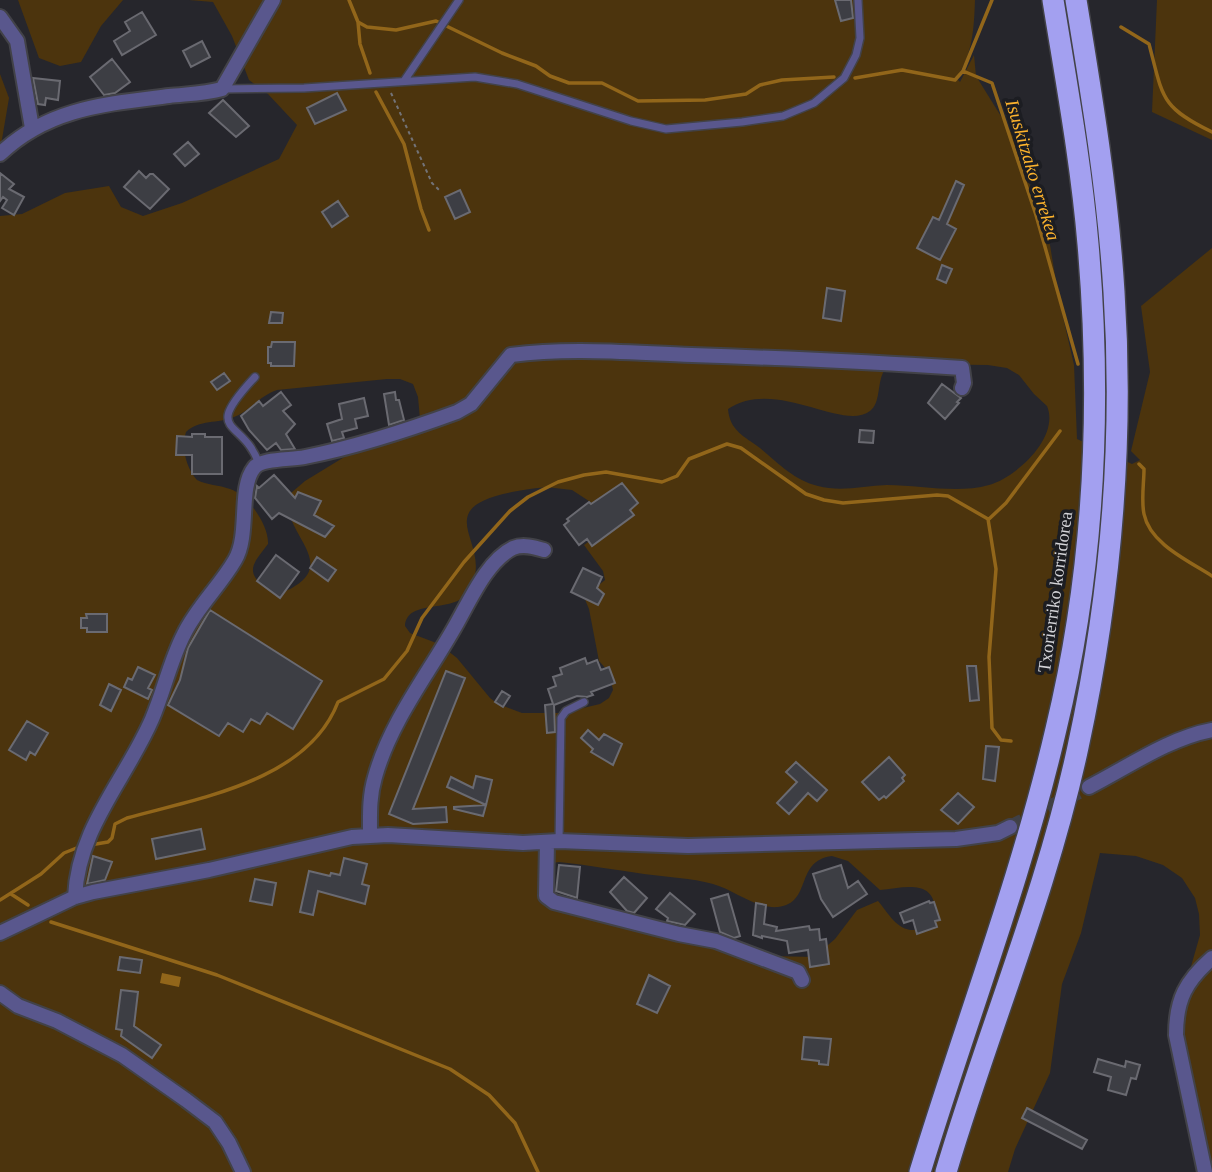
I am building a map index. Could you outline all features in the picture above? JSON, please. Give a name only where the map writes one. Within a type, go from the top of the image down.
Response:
[{"type":"highway","name":"Txorierriko korridorea","points":[[920,1172],[1038,803],[1065,690],[1083,573],[1093,434],[1092,295],[1079,167],[1053,0]]},
{"type":"highway","points":[[946,1172],[1038,892],[1062,810],[1078,749],[1094,666],[1106,575],[1115,459],[1117,370],[1114,294],[1102,164],[1076,0]]},
{"type":"street","points":[[0,154],[32,128],[64,114],[222,89],[273,0]]},
{"type":"street","points":[[0,17],[17,41],[32,128]]},
{"type":"street","points":[[75,897],[75,886],[97,814],[152,719],[183,635],[238,554],[247,484],[254,467],[259,464],[334,452],[457,412],[471,404],[511,355],[527,353],[606,352],[962,368],[962,388]]},
{"type":"street","points":[[370,836],[370,801],[382,754],[472,593],[499,558],[514,547],[531,546],[544,550]]},
{"type":"street","points":[[1089,787],[1173,743],[1212,730]]},
{"type":"street","points":[[0,933],[75,897],[352,837],[688,846],[956,839],[989,835],[1010,827]]},
{"type":"street","points":[[553,842],[546,896],[554,902],[716,941],[798,972],[802,980]]},
{"type":"street","points":[[1205,1172],[1176,1035],[1176,1017],[1179,1002],[1188,984],[1197,971],[1212,958]]},
{"type":"street","points":[[0,993],[18,1006],[57,1021],[122,1055],[196,1107],[215,1122],[243,1172]]},
{"type":"lane","points":[[404,81],[458,0]]},
{"type":"lane","points":[[222,89],[304,88],[475,77],[517,84],[631,121],[666,129],[783,116],[814,103],[844,78],[856,55],[860,38],[858,0]]},
{"type":"lane","points":[[255,377],[228,409],[228,421],[232,431],[255,452],[259,464]]},
{"type":"lane","points":[[553,842],[561,718],[566,711],[584,702]]},
{"type":"path","points":[[389,81],[392,99],[432,183],[441,192]]},
{"type":"shaded area","points":[[18,0],[123,0],[101,26],[81,62],[60,66],[39,58]]},
{"type":"shaded area","points":[[189,0],[975,0],[969,50],[956,78],[960,82],[974,55],[976,76],[1012,134],[1049,239],[1074,365],[1077,439],[1132,464],[1140,460],[1131,451],[1150,372],[1141,306],[1212,248],[1212,1172],[1204,1172],[1176,1061],[1186,984],[1200,935],[1195,898],[1182,878],[1163,865],[1136,856],[1100,853],[1081,933],[1062,984],[1050,1073],[1015,1149],[1008,1172],[0,1172],[0,216],[22,214],[65,193],[109,186],[121,207],[143,216],[182,203],[279,159],[297,125],[268,94],[249,80],[232,36],[213,2]],"holes":[[[907,364],[988,365],[1007,368],[1019,375],[1047,406],[1049,418],[1042,443],[1012,474],[977,488],[887,485],[835,489],[809,483],[794,475],[739,432],[729,416],[728,409],[747,401],[766,399],[858,416],[873,407],[884,371]],[[400,379],[413,384],[418,397],[420,419],[359,448],[305,481],[291,493],[290,515],[308,552],[310,570],[295,586],[280,592],[269,590],[253,573],[255,563],[268,544],[265,528],[256,512],[237,492],[197,480],[187,463],[184,451],[186,432],[191,428],[234,417],[277,390]],[[546,487],[572,490],[592,503],[606,499],[602,532],[584,545],[603,571],[605,580],[584,597],[589,609],[599,661],[609,672],[613,690],[609,698],[600,704],[562,713],[522,713],[498,704],[457,658],[439,644],[410,633],[405,626],[408,617],[414,612],[452,603],[467,593],[475,574],[475,557],[467,526],[468,514],[479,503],[503,494]],[[832,856],[848,861],[880,890],[907,887],[923,889],[933,899],[935,909],[921,929],[913,930],[896,923],[878,901],[857,910],[835,939],[814,957],[769,956],[549,894],[552,863],[559,862],[705,882],[761,905],[778,907],[789,904],[796,898],[807,873],[820,859]]]},
{"type":"shaded area","points":[[1157,0],[1212,0],[1212,140],[1152,112]]},
{"type":"shaded area","points":[[0,74],[9,98],[0,151]]},
{"type":"shaded area","points":[[162,973],[181,977],[179,987],[160,983]]},
{"type":"building","points":[[835,0],[851,0],[853,18],[841,21]]},
{"type":"building","points":[[142,12],[156,35],[122,55],[114,41],[130,31],[125,22]]},
{"type":"building","points":[[202,41],[210,57],[191,67],[183,51]]},
{"type":"building","points":[[112,59],[130,82],[115,93],[104,95],[90,77]]},
{"type":"building","points":[[33,78],[60,81],[58,100],[46,98],[45,105],[38,104]]},
{"type":"building","points":[[337,93],[346,110],[315,124],[307,108]]},
{"type":"building","points":[[223,100],[249,126],[236,137],[209,113]]},
{"type":"building","points":[[188,142],[199,154],[185,166],[174,154]]},
{"type":"building","points":[[139,171],[146,178],[153,174],[169,189],[150,209],[124,187]]},
{"type":"building","points":[[0,173],[14,184],[9,189],[24,197],[14,215],[2,208],[7,200],[3,197],[0,201]]},
{"type":"building","points":[[956,181],[964,185],[947,224],[956,229],[940,260],[917,248],[933,217],[939,220]]},
{"type":"building","points":[[460,190],[470,212],[455,219],[445,197]]},
{"type":"building","points":[[338,201],[348,216],[332,227],[322,212]]},
{"type":"building","points":[[942,265],[952,269],[946,283],[937,279]]},
{"type":"building","points":[[827,288],[845,291],[841,321],[823,318]]},
{"type":"building","points":[[271,312],[283,313],[282,323],[269,323]]},
{"type":"building","points":[[272,342],[295,342],[294,366],[271,366],[271,363],[268,363],[268,347],[271,347]]},
{"type":"building","points":[[224,373],[230,381],[217,390],[211,382]]},
{"type":"building","points":[[942,384],[961,398],[945,419],[928,403]]},
{"type":"building","points":[[281,392],[291,405],[283,411],[295,424],[286,434],[295,449],[281,450],[276,443],[267,450],[249,430],[241,416],[259,401],[263,406]]},
{"type":"building","points":[[395,392],[404,420],[389,425],[384,394]]},
{"type":"building","points":[[364,398],[368,416],[355,419],[357,428],[342,432],[344,438],[332,441],[327,424],[342,419],[339,404]]},
{"type":"building","points":[[860,430],[874,431],[873,443],[859,442]]},
{"type":"building","points":[[192,434],[222,437],[222,474],[192,474],[192,455],[176,455],[177,436],[192,437]]},
{"type":"building","points":[[274,475],[295,498],[298,492],[321,501],[314,515],[334,526],[325,537],[279,513],[272,519],[255,498],[257,486],[259,488]]},
{"type":"building","points":[[622,483],[638,503],[630,510],[634,515],[592,546],[587,539],[579,545],[564,525],[569,521],[567,519],[589,502],[591,504]]},
{"type":"building","points":[[276,555],[299,572],[280,598],[257,581]]},
{"type":"building","points":[[317,557],[336,570],[328,581],[310,568]]},
{"type":"building","points":[[583,568],[602,577],[597,588],[604,594],[598,605],[571,592]]},
{"type":"building","points":[[210,610],[322,681],[293,729],[267,713],[260,724],[251,719],[243,732],[228,723],[219,736],[168,705],[180,680],[188,648]]},
{"type":"building","points":[[86,614],[107,614],[107,632],[87,632],[87,628],[81,628],[81,618],[87,618]]},
{"type":"building","points":[[585,658],[587,664],[597,660],[601,670],[609,667],[615,683],[591,692],[593,695],[577,696],[554,705],[555,732],[547,733],[545,705],[553,704],[548,689],[556,686],[553,677],[562,674],[560,668]]},
{"type":"building","points":[[967,666],[976,666],[979,700],[970,701]]},
{"type":"building","points":[[138,667],[155,675],[148,688],[152,690],[148,699],[124,687],[128,678],[132,680]]},
{"type":"building","points":[[446,671],[465,678],[413,809],[446,807],[447,822],[413,824],[389,814]]},
{"type":"building","points":[[109,684],[121,690],[111,711],[100,705]]},
{"type":"building","points":[[502,691],[510,696],[503,707],[495,702]]},
{"type":"building","points":[[27,721],[48,733],[35,755],[30,752],[26,760],[9,750]]},
{"type":"building","points":[[588,730],[599,740],[604,734],[622,744],[613,765],[591,752],[593,749],[581,738]]},
{"type":"building","points":[[986,746],[999,747],[995,781],[983,779]]},
{"type":"building","points":[[889,757],[905,775],[902,778],[904,781],[886,798],[884,796],[879,800],[862,782]]},
{"type":"building","points":[[796,762],[827,790],[817,801],[808,793],[789,814],[777,803],[797,782],[786,772]]},
{"type":"building","points":[[476,776],[492,780],[486,805],[447,787],[451,777],[473,788]]},
{"type":"building","points":[[958,793],[974,807],[958,824],[941,810]]},
{"type":"building","points":[[486,805],[483,816],[454,809],[454,807]]},
{"type":"building","points":[[201,829],[205,849],[156,859],[152,839]]},
{"type":"building","points":[[93,856],[112,862],[105,880],[87,884]]},
{"type":"building","points":[[344,858],[367,864],[362,884],[369,886],[365,904],[318,891],[313,915],[300,912],[309,871],[330,876],[331,873],[340,875]]},
{"type":"building","points":[[559,865],[580,867],[577,898],[556,891]]},
{"type":"building","points":[[841,865],[848,888],[858,881],[867,894],[833,917],[821,899],[813,874]]},
{"type":"building","points":[[624,877],[647,898],[634,913],[627,911],[610,892]]},
{"type":"building","points":[[255,879],[276,883],[272,905],[250,901]]},
{"type":"building","points":[[670,893],[695,914],[685,925],[667,921],[668,918],[656,909]]},
{"type":"building","points":[[728,894],[740,936],[734,938],[720,932],[711,899]]},
{"type":"building","points":[[929,901],[934,902],[940,920],[935,921],[937,927],[917,934],[913,920],[904,923],[900,913]]},
{"type":"building","points":[[756,903],[766,905],[764,924],[777,927],[776,931],[809,926],[810,930],[819,929],[820,940],[826,939],[829,964],[810,967],[808,950],[789,953],[787,941],[753,935]]},
{"type":"building","points":[[120,957],[142,960],[140,973],[118,970]]},
{"type":"building","points":[[649,975],[670,986],[657,1013],[637,1004]]},
{"type":"building","points":[[121,990],[138,992],[134,1026],[161,1045],[152,1058],[121,1036],[122,1030],[116,1029]]},
{"type":"building","points":[[804,1037],[831,1039],[828,1065],[802,1059]]},
{"type":"building","points":[[1098,1059],[1125,1067],[1126,1061],[1140,1065],[1136,1079],[1131,1078],[1126,1095],[1108,1090],[1111,1077],[1094,1072]]},
{"type":"building","points":[[1027,1108],[1087,1140],[1082,1149],[1022,1118]]},
{"type":"waterway","name":"Isuskitzako errekea","points":[[349,0],[358,22],[367,27],[396,30],[436,21],[536,66],[550,76],[569,83],[602,83],[638,101],[705,100],[746,94],[760,85],[782,80],[834,77]]},
{"type":"waterway","points":[[963,71],[992,0]]},
{"type":"waterway","points":[[358,22],[360,44],[370,73]]},
{"type":"waterway","points":[[1121,27],[1149,44],[1157,77],[1166,99],[1182,115],[1212,132]]},
{"type":"waterway","name":"Isuskitzako errekea","points":[[855,78],[902,70],[955,80],[963,71],[992,83],[1036,215],[1078,364]]},
{"type":"waterway","points":[[376,92],[404,144],[429,230]]},
{"type":"waterway","points":[[989,519],[1006,503],[1060,431]]},
{"type":"waterway","points":[[90,845],[108,842],[112,838],[115,824],[127,818],[186,803],[248,782],[277,768],[302,751],[323,729],[338,702],[384,679],[407,651],[422,618],[464,562],[510,511],[528,497],[558,482],[606,472],[662,482],[677,476],[689,459],[727,444],[741,448],[806,494],[824,500],[843,503],[948,496],[988,519],[996,569],[989,657],[992,728],[1001,740],[1011,741]]},
{"type":"waterway","points":[[1139,464],[1144,469],[1144,514],[1148,525],[1172,551],[1212,576]]},
{"type":"waterway","points":[[0,900],[41,874],[64,853],[79,847]]},
{"type":"waterway","points":[[11,894],[28,905]]},
{"type":"waterway","points":[[51,922],[217,975],[450,1069],[489,1095],[515,1123],[538,1172]]},
{"type":"tunnel","points":[[1010,827],[1089,787]]}]
